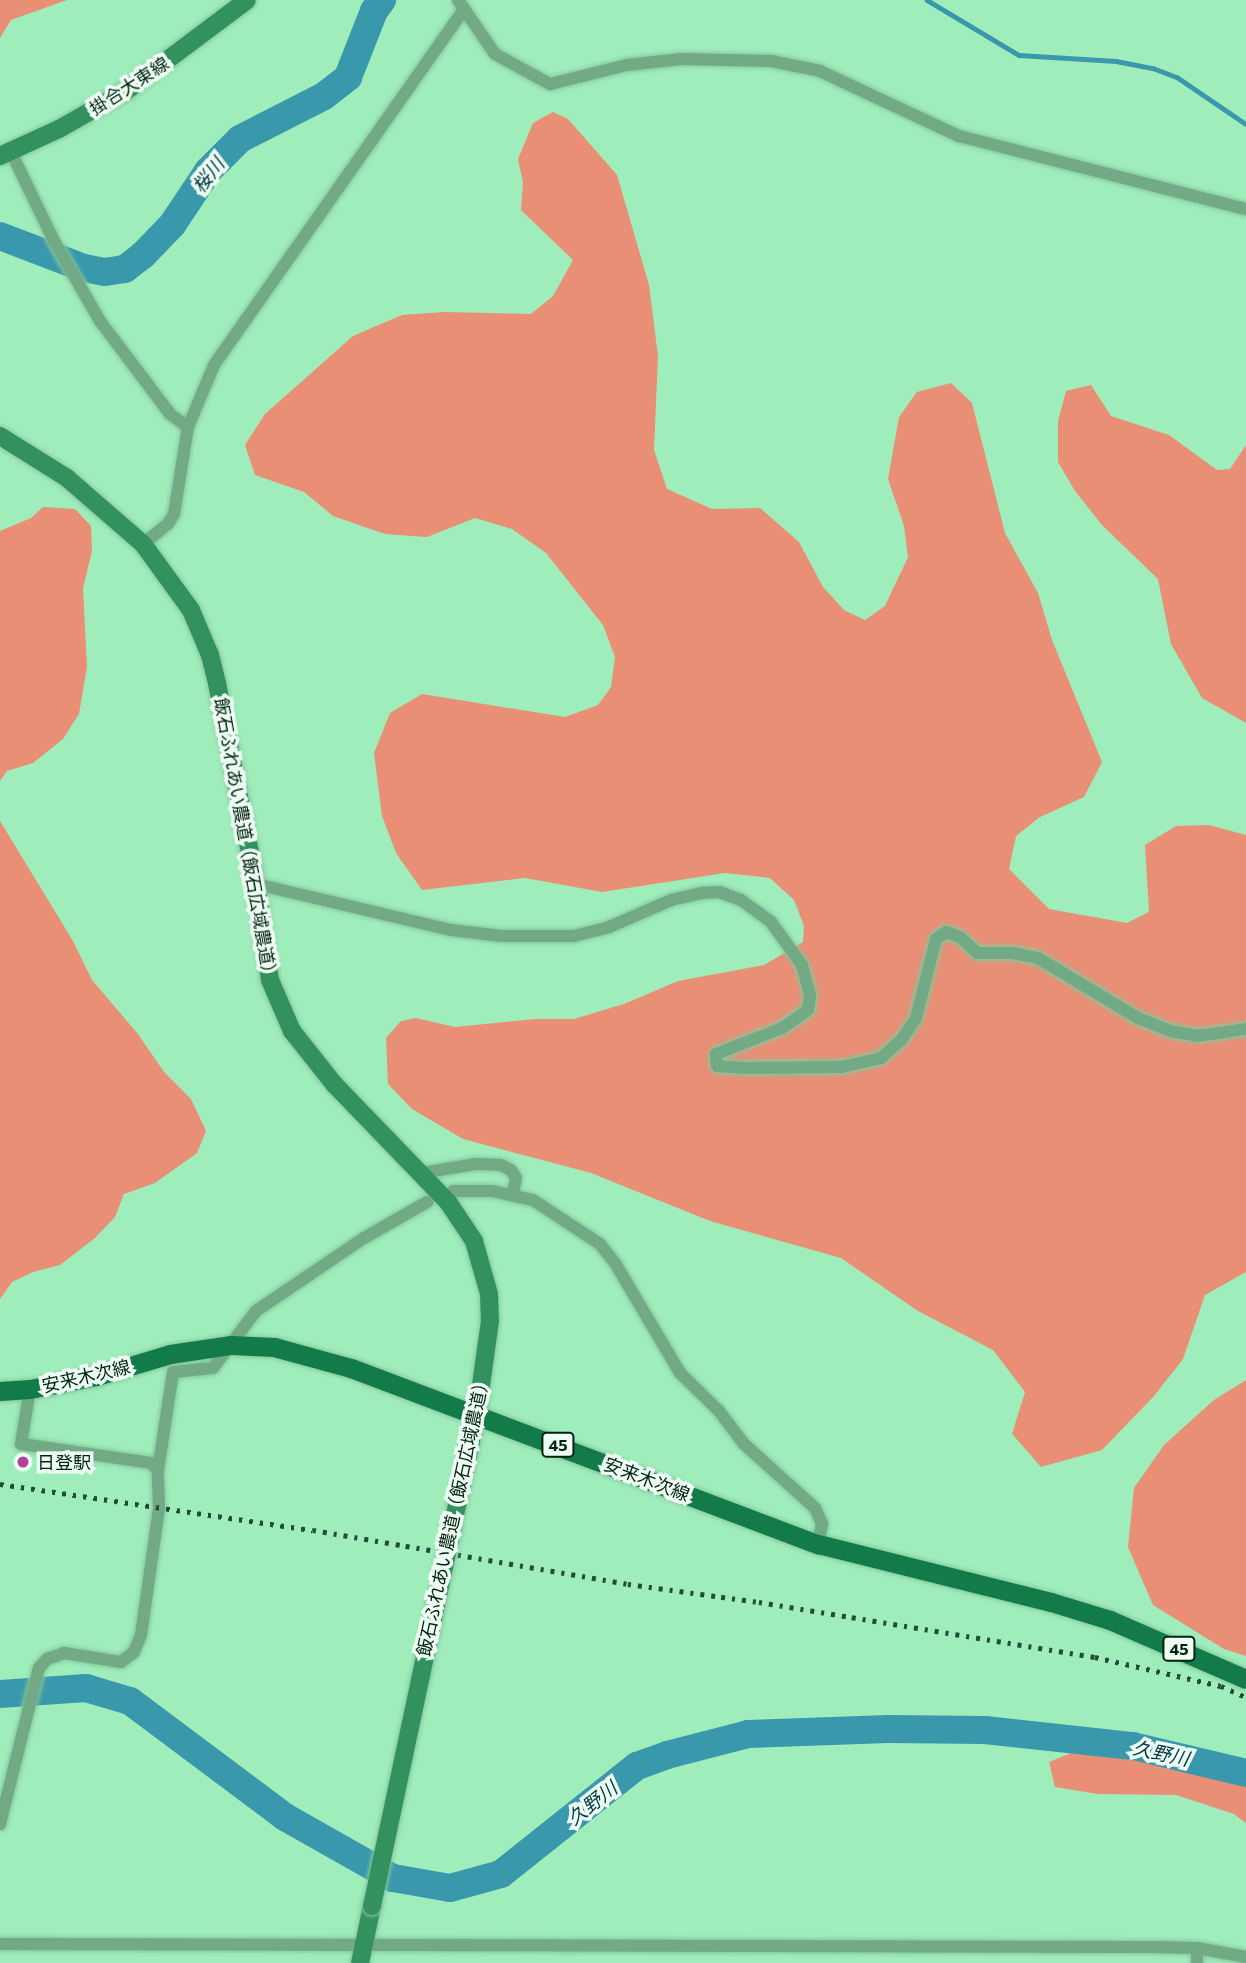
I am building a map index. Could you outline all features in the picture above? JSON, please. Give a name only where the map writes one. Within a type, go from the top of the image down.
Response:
[{"type":"main road","name":"安来木次線","points":[[0,1391],[30,1389],[97,1376],[170,1354],[231,1345],[274,1347],[351,1367],[818,1544],[1111,1620],[1246,1679]]},
{"type":"street","name":"掛合大東線","points":[[6,154],[126,91],[247,0]]},
{"type":"street","points":[[143,544],[168,524],[174,514],[188,427],[214,365],[461,4],[495,54],[550,83],[627,65],[668,61],[771,61],[820,71],[959,136],[1246,209]]},
{"type":"street","points":[[6,154],[100,321],[170,414],[188,427]]},
{"type":"street","name":"飯石ふれあい農道（飯石広域農道）","points":[[0,436],[67,478],[143,544],[185,599],[210,655],[256,884],[270,980],[292,1031],[334,1084],[422,1173],[460,1217],[483,1267],[489,1294],[489,1321],[477,1413],[361,1955]]},
{"type":"street","points":[[256,884],[451,930],[502,936],[574,936],[609,927],[671,900],[719,891],[741,900],[771,922],[802,965],[810,995],[808,1010],[782,1028],[716,1054],[717,1066],[744,1069],[842,1067],[881,1058],[902,1039],[916,1018],[936,939],[946,932],[960,937],[976,953],[1012,953],[1038,958],[1138,1018],[1170,1031],[1197,1036],[1246,1029]]},
{"type":"street","points":[[422,1173],[477,1164],[501,1165],[511,1170],[516,1178],[513,1194]]},
{"type":"street","points":[[453,1191],[513,1194],[533,1200],[600,1244],[615,1263],[680,1373],[719,1411],[743,1443],[815,1508],[822,1524],[818,1544]]},
{"type":"street","points":[[0,1824],[39,1668],[47,1659],[64,1653],[121,1662],[134,1652],[141,1635],[159,1508],[158,1470],[173,1372],[213,1368],[256,1311],[364,1238],[427,1202]]},
{"type":"street","points":[[30,1389],[21,1444],[151,1463],[158,1470]]},
{"type":"street","points":[[0,1944],[361,1955],[1197,1948],[1246,1957]]},
{"type":"street","points":[[1197,1948],[1197,1963]]},
{"type":"shaded area","points":[[0,0],[67,0],[11,20],[0,38]]},
{"type":"shaded area","points":[[553,112],[568,119],[617,175],[649,285],[658,356],[654,450],[667,489],[712,509],[760,508],[799,542],[823,587],[844,610],[865,620],[885,606],[908,557],[904,526],[888,479],[899,417],[917,392],[951,383],[972,403],[1005,533],[1038,593],[1052,640],[1102,762],[1084,797],[1040,817],[1016,836],[1009,869],[1049,909],[1127,923],[1149,912],[1145,845],[1176,826],[1209,825],[1246,835],[1246,1272],[1205,1295],[1183,1359],[1154,1396],[1102,1450],[1041,1467],[1012,1434],[1025,1392],[993,1350],[918,1311],[841,1258],[710,1221],[591,1173],[463,1139],[412,1109],[388,1084],[386,1038],[401,1021],[416,1018],[455,1027],[535,1019],[574,1019],[624,1004],[678,981],[764,965],[803,942],[804,926],[794,900],[770,878],[725,873],[602,892],[525,878],[422,890],[396,853],[382,816],[374,753],[390,713],[422,694],[565,717],[598,705],[611,687],[615,657],[603,625],[546,553],[512,529],[475,518],[427,537],[385,534],[333,516],[304,492],[255,475],[245,445],[265,414],[353,336],[402,315],[444,312],[531,314],[553,296],[573,260],[521,210],[523,182],[518,159],[533,123]]},
{"type":"shaded area","points":[[1091,385],[1111,416],[1169,435],[1217,470],[1230,469],[1246,445],[1246,723],[1202,698],[1171,644],[1158,579],[1102,525],[1075,491],[1058,462],[1058,421],[1066,391]]},
{"type":"shaded area","points":[[43,507],[75,509],[91,526],[92,551],[83,588],[87,667],[79,714],[63,739],[33,763],[7,771],[0,781],[0,531],[31,518]]},
{"type":"shaded area","points":[[0,821],[73,941],[92,980],[138,1034],[164,1072],[191,1099],[206,1131],[197,1153],[155,1183],[124,1194],[115,1217],[95,1238],[60,1265],[33,1272],[12,1282],[0,1299]]},
{"type":"shaded area","points":[[1246,1380],[1246,1656],[1224,1649],[1153,1605],[1128,1547],[1134,1488],[1164,1445],[1214,1400]]},
{"type":"shaded area","points":[[1071,1753],[1157,1760],[1246,1787],[1246,1823],[1234,1814],[1176,1795],[1098,1794],[1055,1787],[1049,1762]]},
{"type":"waterway","name":"桜川","points":[[0,236],[84,268],[105,272],[125,269],[172,225],[208,171],[240,139],[324,96],[348,77],[374,11],[382,0]]},
{"type":"waterway","points":[[927,0],[1019,55],[1116,61],[1153,68],[1177,77],[1246,124]]},
{"type":"waterway","name":"久野川","points":[[0,1694],[86,1688],[130,1701],[285,1817],[393,1878],[450,1888],[501,1874],[637,1766],[667,1755],[748,1734],[888,1729],[985,1730],[1133,1746],[1246,1773]]},
{"type":"railway","points":[[0,1484],[313,1530],[628,1584],[759,1602],[1095,1657],[1221,1686],[1246,1697]]},
{"type":"place","name":"日登駅","points":[[23,1462]]}]
